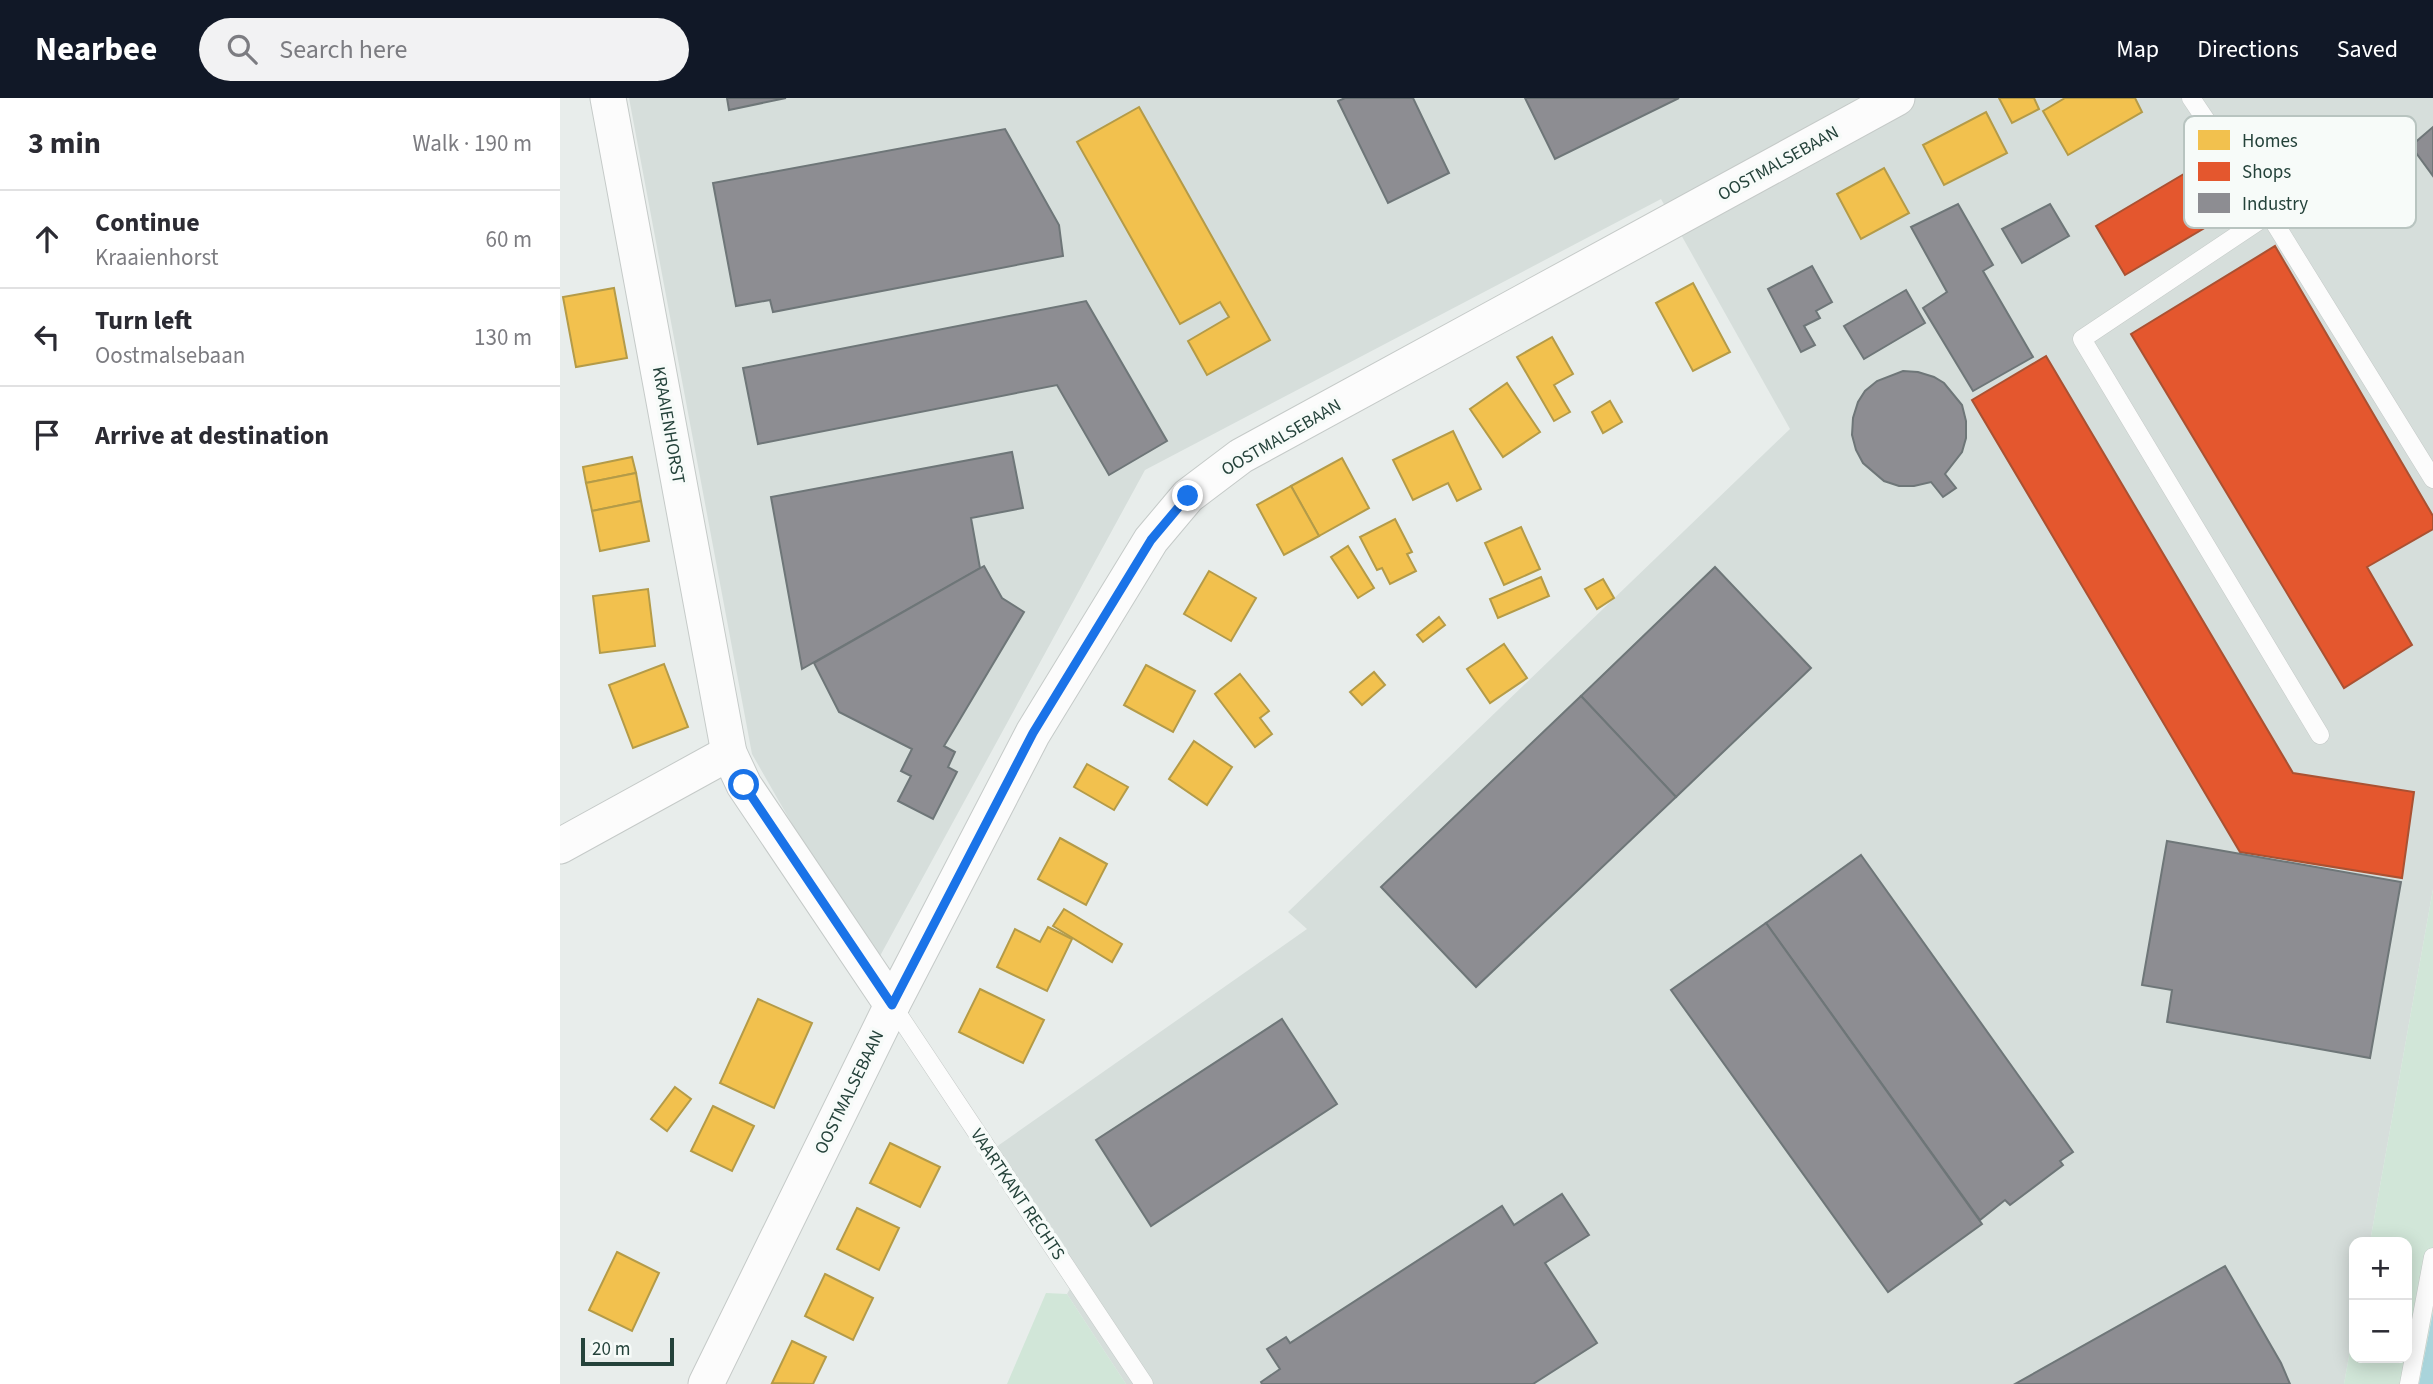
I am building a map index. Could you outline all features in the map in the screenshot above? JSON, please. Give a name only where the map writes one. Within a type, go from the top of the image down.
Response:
[{"type":"street","name":"KRAAIENHORST","points":[[608,98],[729,752],[744,785],[892,1005]]},
{"type":"street","name":"OOSTMALSEBAAN","points":[[706,1384],[892,1005],[1033,733],[1151,540],[1188,496],[1241,456],[1897,98]]},
{"type":"street","points":[[560,846],[729,752]]},
{"type":"lane","points":[[2191,98],[2203,116]]},
{"type":"lane","points":[[2248,228],[2082,339],[2320,735]]},
{"type":"lane","points":[[2278,228],[2433,478]]},
{"type":"lane","name":"VAARTKANT RECHTS","points":[[892,1005],[1144,1384]]},
{"type":"lane","points":[[2409,1384],[2433,1257]]},
{"type":"shaded area","points":[[629,98],[2433,98],[2433,889],[2371,1237],[2349,1237],[2349,1356],[2344,1384],[1126,1384],[1067,1294],[1075,1280],[991,1154],[999,1145],[1307,929],[1288,912],[1790,429],[1661,199],[1145,470],[874,967],[752,754]]},
{"type":"green space","points":[[2433,889],[2433,1312],[2419,1384],[2344,1384],[2349,1356],[2349,1363],[2412,1363],[2412,1237],[2371,1237]]},
{"type":"green space","points":[[1046,1293],[1067,1294],[1126,1384],[1007,1384]]},
{"type":"water","points":[[2433,1312],[2433,1384],[2419,1384]]},
{"type":"building: Homes","points":[[1999,98],[2034,98],[2039,109],[2012,123]]},
{"type":"building: Homes","points":[[2065,98],[2135,98],[2142,112],[2068,155],[2043,111]]},
{"type":"building: Homes","points":[[1139,107],[1270,340],[1207,375],[1188,341],[1229,317],[1220,302],[1180,324],[1077,142]]},
{"type":"building: Homes","points":[[1986,112],[2007,153],[1944,185],[1923,145]]},
{"type":"building: Homes","points":[[1884,168],[1909,213],[1861,239],[1837,194]]},
{"type":"building: Homes","points":[[1693,283],[1730,352],[1693,371],[1656,303]]},
{"type":"building: Homes","points":[[614,288],[627,358],[576,367],[563,297]]},
{"type":"building: Homes","points":[[1552,337],[1573,374],[1554,385],[1570,412],[1554,421],[1517,357]]},
{"type":"building: Homes","points":[[1507,383],[1540,432],[1503,457],[1470,409]]},
{"type":"building: Homes","points":[[1610,401],[1622,422],[1603,433],[1592,412]]},
{"type":"building: Homes","points":[[1453,431],[1481,489],[1457,501],[1448,483],[1413,500],[1393,460]]},
{"type":"building: Homes","points":[[632,457],[636,473],[586,483],[583,467]]},
{"type":"building: Homes","points":[[1342,458],[1369,508],[1319,536],[1291,486]]},
{"type":"building: Homes","points":[[636,473],[641,501],[592,511],[586,483]]},
{"type":"building: Homes","points":[[1291,486],[1319,536],[1284,555],[1257,505]]},
{"type":"building: Homes","points":[[641,501],[649,541],[600,551],[592,511]]},
{"type":"building: Homes","points":[[1395,519],[1412,552],[1407,554],[1416,571],[1390,584],[1382,568],[1377,570],[1360,537]]},
{"type":"building: Homes","points":[[1521,527],[1540,569],[1504,585],[1485,543]]},
{"type":"building: Homes","points":[[1348,546],[1374,588],[1358,598],[1331,557]]},
{"type":"building: Homes","points":[[1209,571],[1256,598],[1231,641],[1184,614]]},
{"type":"building: Homes","points":[[1541,577],[1549,596],[1498,618],[1490,599]]},
{"type":"building: Homes","points":[[1603,579],[1614,598],[1597,609],[1585,589]]},
{"type":"building: Homes","points":[[648,589],[655,646],[600,653],[593,596]]},
{"type":"building: Homes","points":[[1439,617],[1445,625],[1423,642],[1417,635]]},
{"type":"building: Homes","points":[[1504,644],[1527,678],[1490,703],[1467,669]]},
{"type":"building: Homes","points":[[664,664],[688,727],[633,748],[609,685]]},
{"type":"building: Homes","points":[[1146,665],[1195,691],[1173,732],[1124,705]]},
{"type":"building: Homes","points":[[1374,672],[1385,685],[1362,705],[1350,692]]},
{"type":"building: Homes","points":[[1240,674],[1269,711],[1260,718],[1272,734],[1255,747],[1215,694]]},
{"type":"building: Homes","points":[[1194,741],[1232,767],[1207,805],[1169,779]]},
{"type":"building: Homes","points":[[1087,764],[1128,787],[1114,810],[1074,787]]},
{"type":"building: Homes","points":[[1060,838],[1107,864],[1086,905],[1038,879]]},
{"type":"building: Homes","points":[[1064,909],[1122,944],[1112,962],[1053,926]]},
{"type":"building: Homes","points":[[1048,927],[1072,939],[1047,991],[997,967],[1015,929],[1040,942]]},
{"type":"building: Homes","points":[[980,989],[1044,1020],[1023,1063],[959,1032]]},
{"type":"building: Homes","points":[[758,999],[812,1023],[774,1108],[720,1083]]},
{"type":"building: Homes","points":[[675,1087],[691,1099],[667,1131],[651,1119]]},
{"type":"building: Homes","points":[[713,1106],[754,1126],[732,1171],[691,1151]]},
{"type":"building: Homes","points":[[890,1143],[940,1167],[920,1207],[870,1183]]},
{"type":"building: Homes","points":[[857,1208],[899,1228],[879,1270],[837,1249]]},
{"type":"building: Homes","points":[[617,1252],[659,1273],[632,1331],[589,1310]]},
{"type":"building: Homes","points":[[825,1274],[873,1298],[853,1340],[805,1316]]},
{"type":"building: Homes","points":[[792,1341],[826,1357],[813,1384],[772,1383]]},
{"type":"building: Shops","points":[[2184,174],[2184,228],[2205,228],[2125,275],[2096,226]]},
{"type":"building: Shops","points":[[2275,246],[2433,516],[2433,529],[2367,567],[2412,645],[2344,688],[2131,334]]},
{"type":"building: Shops","points":[[2046,356],[2293,773],[2414,792],[2402,878],[2240,852],[1972,400]]},
{"type":"building: Industry","points":[[727,98],[786,98],[729,110]]},
{"type":"building: Industry","points":[[1345,98],[1413,98],[1449,173],[1388,203],[1338,101]]},
{"type":"building: Industry","points":[[1525,98],[1679,98],[1555,159]]},
{"type":"building: Industry","points":[[2433,127],[2433,176],[2416,153],[2416,142]]},
{"type":"building: Industry","points":[[1005,129],[1059,225],[1063,256],[773,312],[770,300],[736,306],[713,183]]},
{"type":"building: Industry","points":[[1958,204],[1993,265],[1983,271],[2033,357],[1973,391],[1923,308],[1947,292],[1911,227]]},
{"type":"building: Industry","points":[[2050,204],[2069,236],[2022,263],[2002,229]]},
{"type":"building: Industry","points":[[1812,266],[1832,302],[1816,311],[1820,318],[1804,326],[1815,345],[1801,352],[1768,289]]},
{"type":"building: Industry","points":[[1906,290],[1925,323],[1864,359],[1844,326]]},
{"type":"building: Industry","points":[[1086,301],[1167,441],[1109,475],[1057,385],[758,444],[743,368]]},
{"type":"building: Industry","points":[[1903,371],[1934,377],[1944,383],[1962,405],[1966,438],[1962,452],[1945,474],[1956,488],[1943,497],[1931,482],[1899,486],[1884,481],[1863,463],[1856,450],[1852,435],[1858,402],[1865,391],[1877,381]]},
{"type":"building: Industry","points":[[1012,452],[1023,508],[971,518],[980,568],[802,669],[771,497]]},
{"type":"building: Industry","points":[[984,566],[1002,598],[1024,612],[944,746],[955,752],[948,767],[957,772],[933,819],[898,801],[911,776],[901,771],[912,749],[839,712],[814,663]]},
{"type":"building: Industry","points":[[1715,567],[1811,668],[1676,797],[1581,696]]},
{"type":"building: Industry","points":[[1581,696],[1676,797],[1476,987],[1381,887]]},
{"type":"building: Industry","points":[[2167,841],[2401,882],[2370,1058],[2167,1022],[2172,990],[2142,985]]},
{"type":"building: Industry","points":[[1861,855],[2073,1152],[2060,1161],[2063,1165],[2010,1205],[2005,1200],[1980,1220],[1766,923]]},
{"type":"building: Industry","points":[[1766,923],[1982,1224],[1888,1292],[1671,990]]},
{"type":"building: Industry","points":[[1282,1019],[1337,1104],[1151,1226],[1096,1140]]},
{"type":"building: Industry","points":[[1562,1194],[1589,1235],[1545,1263],[1597,1343],[1533,1384],[1262,1384],[1261,1382],[1280,1369],[1267,1349],[1286,1337],[1290,1343],[1502,1206],[1514,1225]]},
{"type":"building: Industry","points":[[2225,1266],[2281,1363],[2290,1384],[2015,1384]]},
{"type":"route","points":[[744,785],[892,1005],[1033,733],[1151,540],[1188,496]]}]
